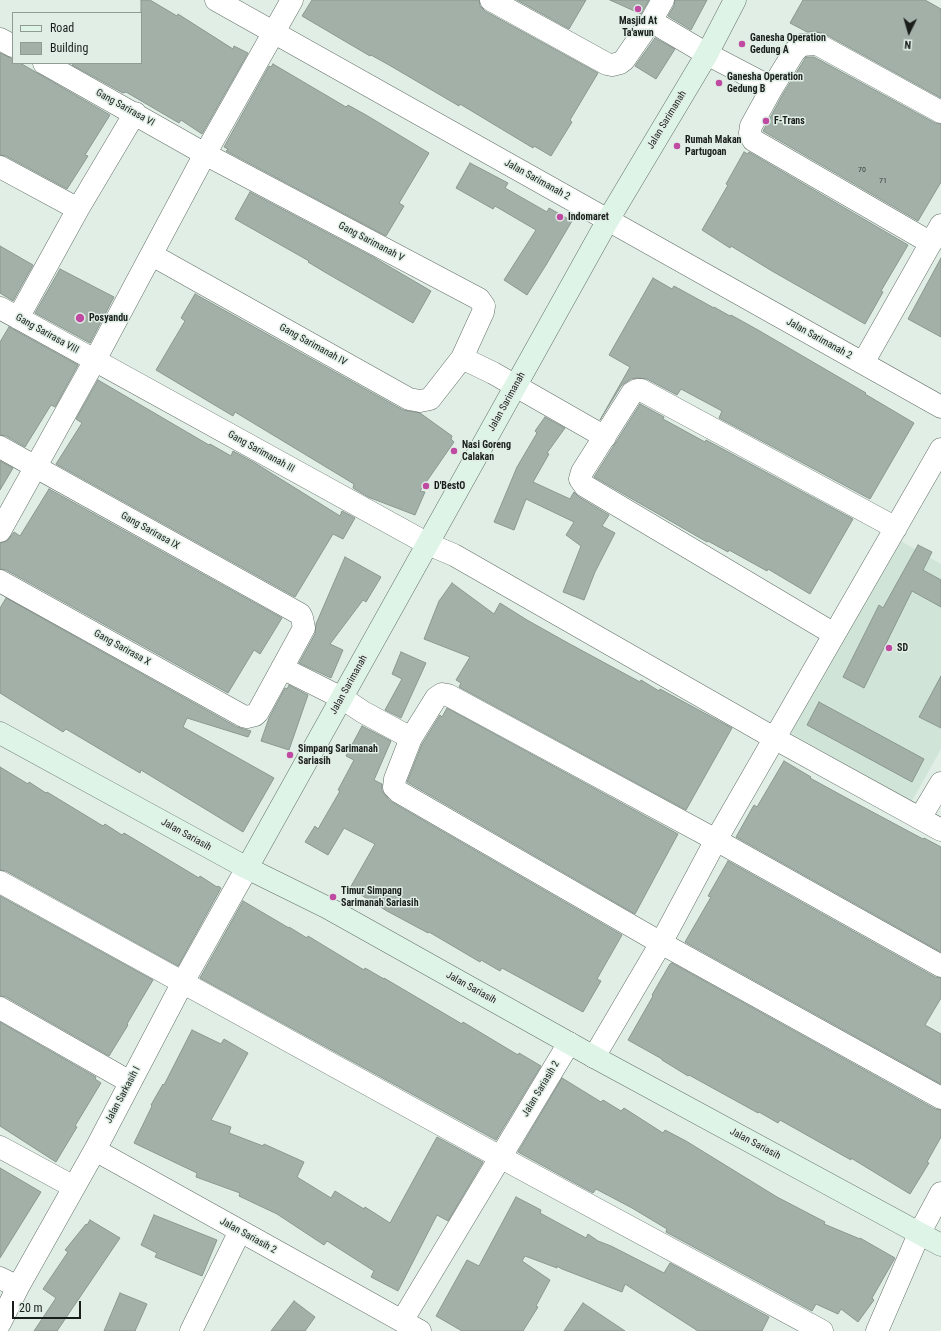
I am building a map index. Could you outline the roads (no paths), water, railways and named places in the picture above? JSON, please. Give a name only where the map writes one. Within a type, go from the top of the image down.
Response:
[{"type":"street","name":"Jalan Sarimanah 2","points":[[216,0],[941,407]]},
{"type":"street","points":[[0,531],[95,360],[205,154],[292,0]]},
{"type":"street","points":[[491,0],[607,64],[612,65],[620,63],[624,60],[651,21],[663,0]]},
{"type":"street","name":"Jalan Sarimanah","points":[[246,868],[608,220],[707,54],[735,0]]},
{"type":"street","points":[[651,21],[707,54],[772,88]]},
{"type":"street","points":[[0,39],[12,45]]},
{"type":"street","points":[[863,363],[936,234],[753,140],[750,133],[751,126],[794,52],[801,45],[817,44],[941,112]]},
{"type":"street","name":"Gang Sarirasa VI","points":[[46,64],[135,113],[205,154]]},
{"type":"street","points":[[9,313],[78,209],[135,113]]},
{"type":"street","name":"Gang Sarimanah V","points":[[205,154],[478,299],[484,306],[483,312],[462,358]]},
{"type":"street","points":[[0,167],[78,209]]},
{"type":"street","name":"Gang Sarimanah IV","points":[[152,255],[409,399],[420,401],[430,399],[462,358]]},
{"type":"street","name":"Gang Sarirasa VIII","points":[[9,313],[95,360]]},
{"type":"street","points":[[462,358],[516,386],[605,436]]},
{"type":"street","name":"Gang Sarimanah III","points":[[95,360],[428,544],[454,555],[774,738],[941,830]]},
{"type":"street","points":[[834,634],[585,486],[580,480],[580,476],[632,393],[640,390],[896,528]]},
{"type":"street","name":"Gang Sarirasa IX","points":[[0,448],[300,614],[304,628],[282,668]]},
{"type":"street","points":[[594,1057],[661,943],[716,840],[774,738],[941,449]]},
{"type":"street","name":"Gang Sarirasa X","points":[[0,581],[243,716],[252,716],[258,712],[282,668]]},
{"type":"street","points":[[282,668],[342,698],[363,712],[411,738]]},
{"type":"street","points":[[941,966],[716,840],[448,695],[442,694],[436,698],[411,738],[395,779],[394,787],[399,792],[661,943],[941,1098]]},
{"type":"street","name":"Jalan Sariasih","points":[[0,733],[246,868],[328,908],[594,1057],[941,1245]]},
{"type":"street","points":[[920,818],[941,782]]},
{"type":"street","name":"Jalan Sarkasih I","points":[[0,1323],[9,1282],[74,1187],[183,982],[246,868]]},
{"type":"street","points":[[0,882],[500,1157],[822,1331]]},
{"type":"street","points":[[0,1008],[130,1082]]},
{"type":"street","name":"Jalan Sariasih 2","points":[[95,1150],[411,1326],[500,1157],[570,1043]]},
{"type":"street","points":[[0,1147],[74,1187]]},
{"type":"street","points":[[877,1331],[919,1234],[941,1193]]},
{"type":"street","points":[[191,1331],[240,1231]]},
{"type":"place","name":"Masjid At Ta'awun","points":[[638,9]]},
{"type":"place","name":"Ganesha Operation Gedung A","points":[[742,44]]},
{"type":"place","name":"Ganesha Operation Gedung B","points":[[719,83]]},
{"type":"place","name":"F-Trans","points":[[766,121]]},
{"type":"place","name":"Rumah Makan Partugoan","points":[[677,146]]},
{"type":"place","name":"Indomaret","points":[[560,217]]},
{"type":"place","name":"Posyandu","points":[[80,318]]},
{"type":"place","name":"Nasi Goreng Calakan","points":[[454,451]]},
{"type":"place","name":"D'BestO","points":[[426,486]]},
{"type":"place","name":"SD","points":[[889,648]]},
{"type":"place","name":"Simpang Sarimanah Sariasih","points":[[290,755]]},
{"type":"place","name":"Timur Simpang Sarimanah Sariasih","points":[[333,897]]}]
